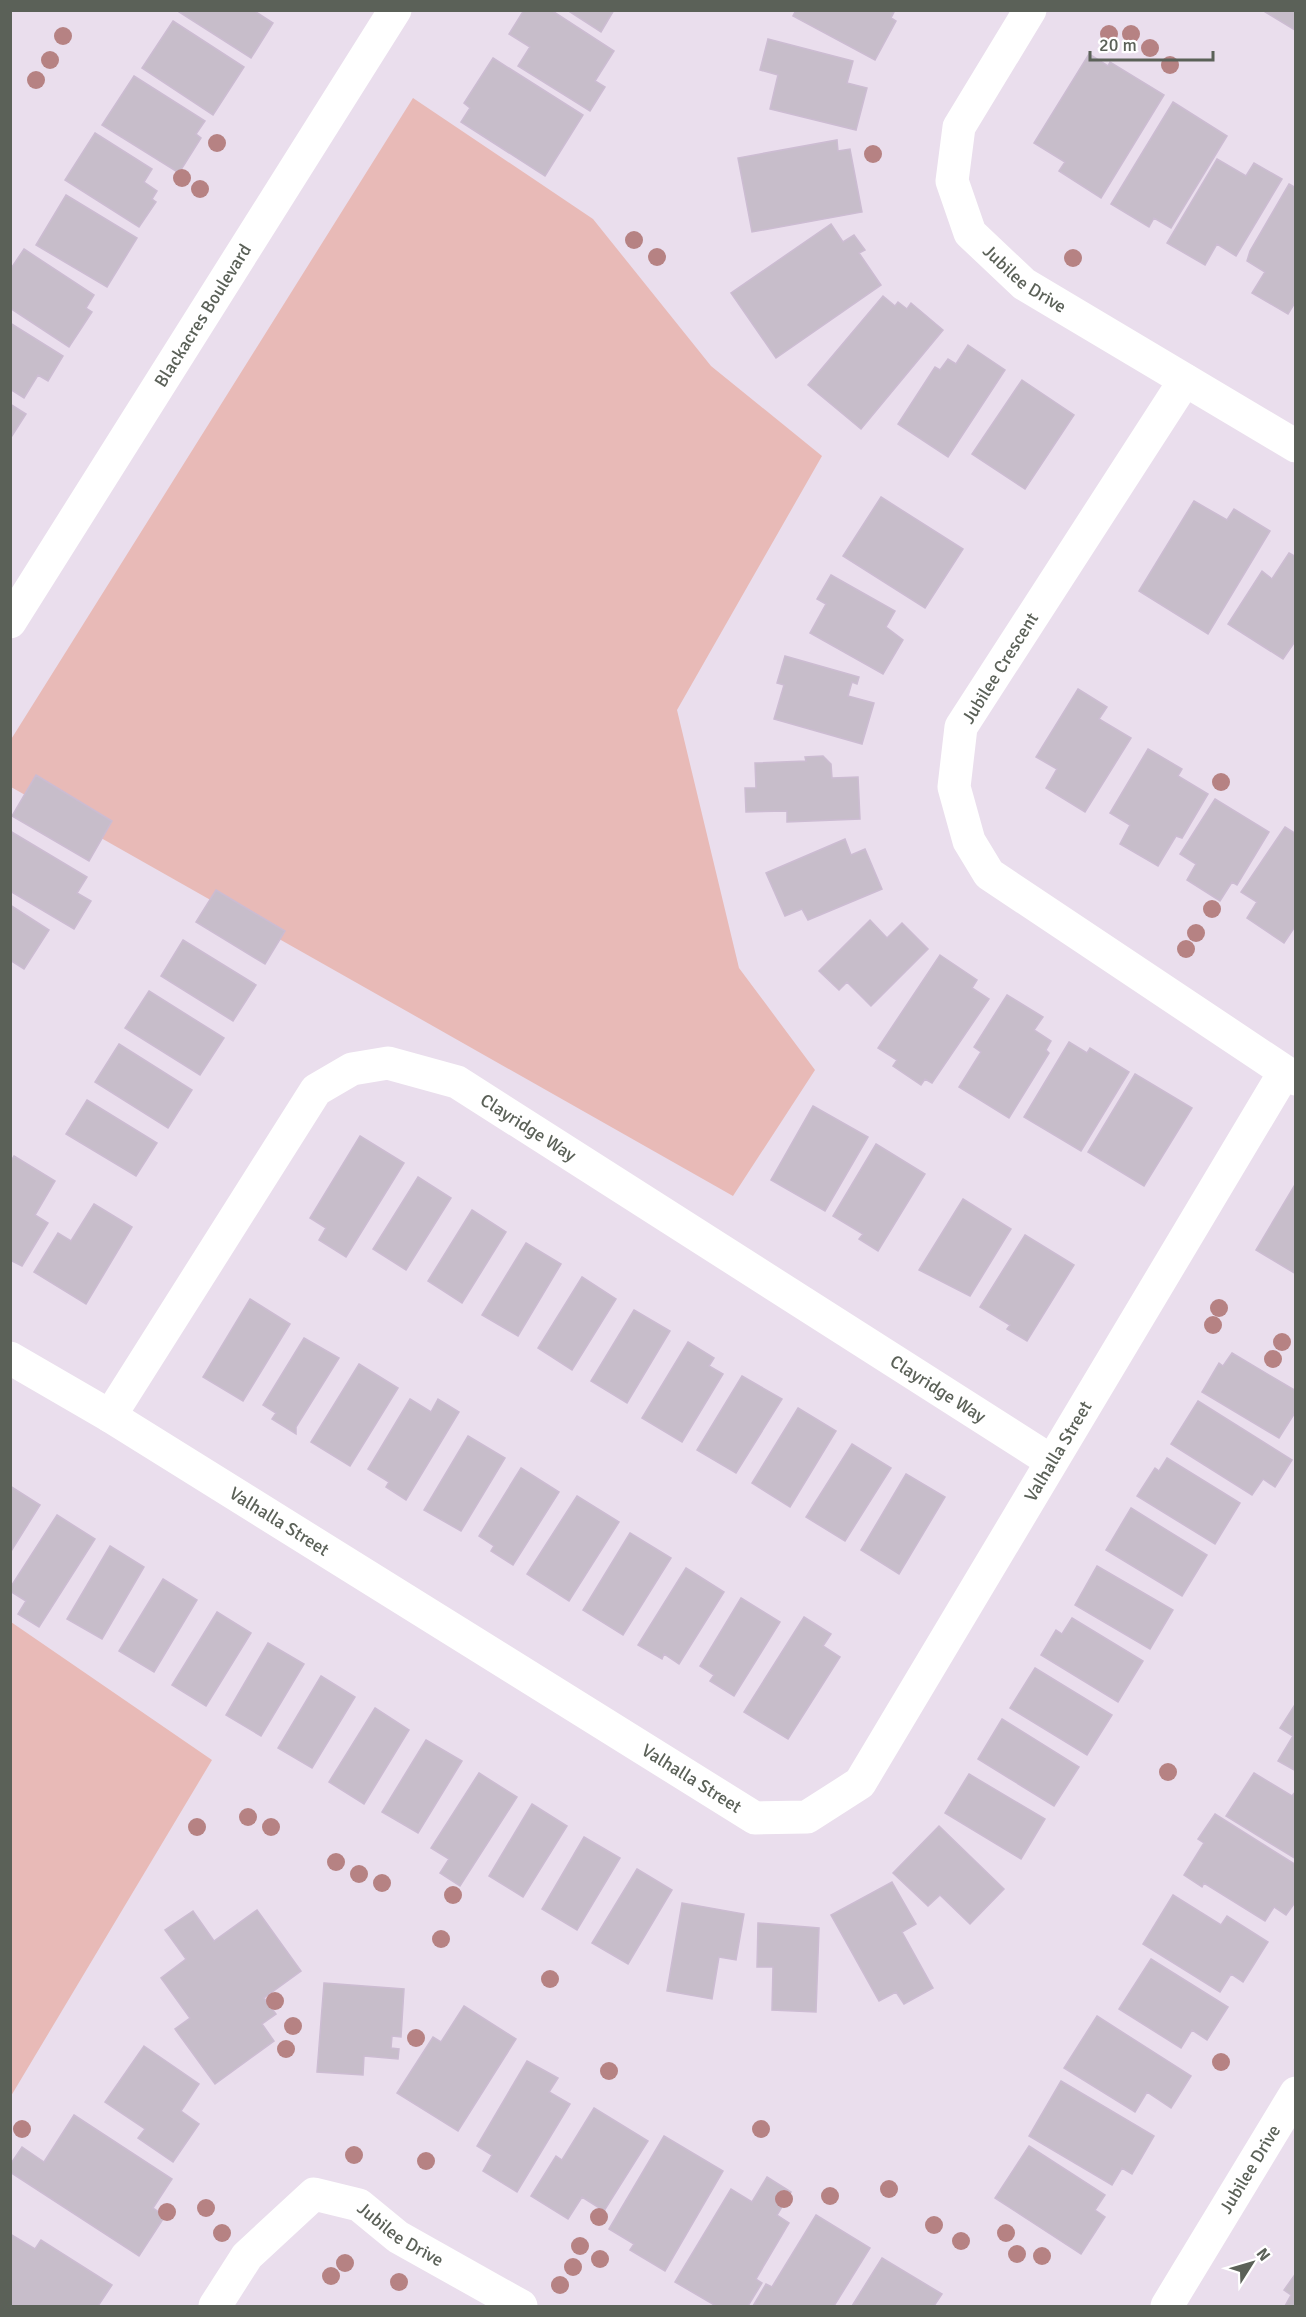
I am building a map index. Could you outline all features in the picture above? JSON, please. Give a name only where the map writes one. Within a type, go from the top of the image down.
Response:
[{"type":"street","name":"Blackacres Boulevard","points":[[10,622],[395,10]]},
{"type":"street","name":"Jubilee Drive","points":[[1030,10],[959,127],[952,181],[970,233],[1024,284],[1296,446]]},
{"type":"street","name":"Jubilee Crescent","points":[[1185,380],[961,727],[954,787],[969,841],[989,874],[1290,1076]]},
{"type":"street","name":"Clayridge Way","points":[[110,1416],[316,1090],[352,1069],[388,1063],[457,1082],[1051,1461]]},
{"type":"street","name":"Valhalla Street","points":[[10,1358],[110,1416],[756,1818],[807,1817],[860,1783],[1051,1461],[1290,1076]]},
{"type":"street","name":"Jubilee Drive","points":[[1167,2307],[1296,2093]]},
{"type":"street","name":"Jubilee Drive","points":[[215,2307],[247,2256],[314,2194],[359,2205],[398,2237],[521,2307]]},
{"type":"shaded area","points":[[413,98],[593,219],[711,366],[822,456],[677,710],[739,968],[815,1070],[733,1196],[11,787],[10,741]]},
{"type":"shaded area","points":[[11,1622],[212,1760],[11,2096]]},
{"type":"building","points":[[176,10],[253,10],[273,23],[251,58]]},
{"type":"building","points":[[524,10],[551,10],[614,51],[595,81],[605,87],[590,111],[518,66],[530,47],[509,34]]},
{"type":"building","points":[[567,10],[614,10],[601,32]]},
{"type":"building","points":[[796,10],[895,10],[891,18],[896,21],[875,60],[793,16]]},
{"type":"building","points":[[1262,10],[1296,10],[1296,29],[1295,30]]},
{"type":"building","points":[[173,21],[244,67],[213,115],[142,68]]},
{"type":"building","points":[[768,39],[853,61],[847,83],[867,88],[856,130],[770,109],[778,75],[760,70]]},
{"type":"building","points":[[1089,54],[1108,66],[1110,62],[1164,95],[1101,198],[1059,171],[1065,162],[1034,143]]},
{"type":"building","points":[[493,58],[583,115],[545,176],[461,122],[470,108],[464,103]]},
{"type":"building","points":[[134,76],[205,121],[196,134],[201,138],[179,173],[102,125]]},
{"type":"building","points":[[1173,102],[1227,136],[1171,228],[1154,218],[1149,227],[1111,204]]},
{"type":"building","points":[[95,133],[152,169],[144,182],[157,191],[152,199],[156,202],[139,227],[65,180]]},
{"type":"building","points":[[837,140],[838,151],[850,149],[862,212],[752,232],[738,158]]},
{"type":"building","points":[[1217,159],[1246,176],[1254,163],[1282,179],[1236,256],[1217,244],[1205,265],[1167,243]]},
{"type":"building","points":[[1289,184],[1296,188],[1296,301],[1288,314],[1252,293],[1265,272],[1247,261],[1250,251]]},
{"type":"building","points":[[66,195],[137,238],[107,287],[36,245]]},
{"type":"building","points":[[831,224],[843,242],[854,235],[865,250],[859,253],[881,285],[776,358],[731,293]]},
{"type":"building","points":[[24,249],[94,295],[86,308],[92,312],[69,347],[10,308],[10,270]]},
{"type":"building","points":[[883,296],[895,306],[898,302],[907,309],[911,303],[943,330],[861,429],[808,385]]},
{"type":"building","points":[[10,323],[63,356],[48,381],[38,375],[24,398],[10,389]]},
{"type":"building","points":[[968,345],[1005,370],[948,457],[898,424],[935,367],[940,370],[948,359],[956,364]]},
{"type":"building","points":[[1022,380],[1074,415],[1025,489],[972,454]]},
{"type":"building","points":[[10,404],[26,414],[10,439]]},
{"type":"building","points":[[881,497],[963,549],[925,608],[843,556]]},
{"type":"building","points":[[1194,501],[1227,520],[1234,509],[1270,531],[1208,634],[1139,591]]},
{"type":"building","points":[[1289,553],[1296,557],[1296,640],[1283,659],[1228,624],[1262,571],[1272,579]]},
{"type":"building","points":[[831,575],[895,611],[886,627],[903,640],[883,674],[810,633],[826,604],[817,599]]},
{"type":"building","points":[[785,656],[859,677],[857,684],[852,682],[848,696],[874,703],[862,744],[774,719],[784,685],[777,683]]},
{"type":"building","points":[[1078,689],[1107,707],[1099,719],[1131,738],[1085,812],[1046,788],[1057,769],[1036,757]]},
{"type":"building","points":[[1148,749],[1182,769],[1178,776],[1208,794],[1182,838],[1176,836],[1158,866],[1120,844],[1130,825],[1110,813]]},
{"type":"building","points":[[823,756],[831,764],[832,778],[858,777],[860,819],[787,822],[787,811],[746,812],[745,788],[756,788],[755,763],[806,761],[805,757]]},
{"type":"building","points":[[36,775],[112,821],[89,861],[12,816]]},
{"type":"building","points":[[1215,799],[1269,832],[1237,885],[1232,882],[1220,901],[1187,880],[1196,864],[1180,854]]},
{"type":"building","points":[[1285,827],[1296,834],[1296,925],[1284,943],[1247,918],[1257,902],[1241,892]]},
{"type":"building","points":[[10,831],[87,877],[77,893],[91,901],[74,929],[10,891]]},
{"type":"building","points":[[845,839],[851,855],[865,849],[882,889],[808,920],[802,909],[785,916],[766,873]]},
{"type":"building","points":[[216,890],[285,931],[265,964],[196,922]]},
{"type":"building","points":[[10,905],[49,930],[24,969],[10,960]]},
{"type":"building","points":[[870,920],[887,938],[902,923],[928,949],[871,1006],[847,982],[839,990],[819,971]]},
{"type":"building","points":[[183,940],[256,985],[233,1021],[161,976]]},
{"type":"building","points":[[940,955],[977,980],[972,988],[989,999],[932,1083],[925,1079],[921,1085],[893,1066],[897,1060],[878,1048]]},
{"type":"building","points":[[149,991],[224,1038],[200,1075],[125,1028]]},
{"type":"building","points":[[1007,995],[1043,1017],[1034,1030],[1051,1041],[1046,1050],[1049,1053],[1009,1118],[959,1087],[981,1052],[974,1047]]},
{"type":"building","points":[[1069,1042],[1087,1053],[1090,1048],[1129,1072],[1081,1151],[1024,1117]]},
{"type":"building","points":[[119,1044],[192,1090],[168,1128],[95,1082]]},
{"type":"building","points":[[1135,1074],[1192,1108],[1144,1186],[1088,1152]]},
{"type":"building","points":[[87,1100],[157,1143],[136,1176],[66,1134]]},
{"type":"building","points":[[813,1106],[868,1137],[825,1211],[771,1180]]},
{"type":"building","points":[[360,1136],[404,1163],[346,1257],[319,1240],[326,1228],[310,1218]]},
{"type":"building","points":[[876,1144],[925,1174],[878,1251],[859,1239],[863,1234],[833,1216]]},
{"type":"building","points":[[14,1156],[55,1181],[35,1215],[48,1223],[22,1266],[10,1260],[10,1163]]},
{"type":"building","points":[[418,1177],[451,1198],[406,1270],[373,1249]]},
{"type":"building","points":[[1296,1183],[1296,1274],[1256,1250]]},
{"type":"building","points":[[963,1199],[1011,1229],[970,1296],[919,1270]]},
{"type":"building","points":[[94,1204],[132,1227],[86,1304],[34,1272],[58,1233],[71,1241]]},
{"type":"building","points":[[472,1210],[506,1232],[462,1303],[428,1281]]},
{"type":"building","points":[[1025,1235],[1074,1265],[1027,1341],[1007,1329],[1010,1325],[980,1307]]},
{"type":"building","points":[[526,1243],[561,1264],[518,1336],[482,1315]]},
{"type":"building","points":[[582,1277],[616,1299],[572,1370],[538,1348]]},
{"type":"building","points":[[250,1299],[290,1324],[243,1401],[203,1377]]},
{"type":"building","points":[[634,1310],[670,1331],[627,1403],[591,1381]]},
{"type":"building","points":[[304,1338],[339,1358],[296,1427],[296,1434],[272,1419],[276,1413],[263,1405]]},
{"type":"building","points":[[688,1342],[714,1358],[709,1366],[723,1374],[682,1442],[642,1418]]},
{"type":"building","points":[[1232,1353],[1296,1391],[1296,1411],[1279,1438],[1202,1392],[1219,1363],[1223,1366]]},
{"type":"building","points":[[359,1364],[398,1388],[350,1466],[311,1442]]},
{"type":"building","points":[[742,1376],[782,1399],[736,1473],[697,1450]]},
{"type":"building","points":[[410,1399],[431,1412],[438,1399],[459,1412],[406,1500],[386,1487],[389,1482],[368,1469]]},
{"type":"building","points":[[1198,1401],[1292,1460],[1275,1487],[1263,1479],[1252,1495],[1171,1444]]},
{"type":"building","points":[[798,1408],[836,1431],[790,1507],[752,1483]]},
{"type":"building","points":[[468,1436],[505,1458],[461,1531],[424,1510]]},
{"type":"building","points":[[852,1444],[891,1468],[845,1541],[806,1517]]},
{"type":"building","points":[[1167,1458],[1240,1503],[1215,1544],[1137,1496],[1155,1468],[1159,1471]]},
{"type":"building","points":[[521,1468],[559,1492],[513,1565],[491,1551],[494,1546],[479,1536]]},
{"type":"building","points":[[906,1474],[945,1497],[899,1574],[861,1550]]},
{"type":"building","points":[[10,1486],[40,1505],[10,1553]]},
{"type":"building","points":[[577,1496],[619,1522],[569,1601],[527,1574]]},
{"type":"building","points":[[1131,1508],[1207,1555],[1182,1596],[1106,1550]]},
{"type":"building","points":[[57,1515],[95,1539],[39,1627],[18,1614],[26,1601],[10,1591],[10,1588]]},
{"type":"building","points":[[630,1533],[671,1558],[623,1635],[583,1610]]},
{"type":"building","points":[[110,1546],[144,1567],[102,1639],[67,1619]]},
{"type":"building","points":[[1097,1566],[1173,1610],[1150,1649],[1075,1605]]},
{"type":"building","points":[[686,1568],[724,1592],[679,1664],[664,1654],[662,1659],[638,1645]]},
{"type":"building","points":[[163,1579],[197,1600],[154,1672],[119,1651]]},
{"type":"building","points":[[741,1598],[780,1622],[734,1696],[710,1681],[714,1675],[700,1666]]},
{"type":"building","points":[[217,1612],[251,1633],[206,1706],[172,1685]]},
{"type":"building","points":[[804,1617],[831,1634],[823,1646],[840,1657],[788,1739],[744,1712]]},
{"type":"building","points":[[1072,1618],[1143,1661],[1118,1702],[1041,1655],[1056,1630],[1062,1634]]},
{"type":"building","points":[[268,1643],[304,1664],[261,1736],[226,1715]]},
{"type":"building","points":[[1035,1668],[1112,1715],[1087,1755],[1010,1708]]},
{"type":"building","points":[[321,1676],[355,1697],[312,1768],[278,1748]]},
{"type":"building","points":[[1296,1703],[1296,1771],[1278,1761],[1293,1736],[1280,1728]]},
{"type":"building","points":[[375,1708],[409,1730],[364,1804],[329,1782]]},
{"type":"building","points":[[1002,1719],[1079,1767],[1054,1806],[978,1759]]},
{"type":"building","points":[[426,1740],[462,1761],[418,1833],[382,1812]]},
{"type":"building","points":[[479,1773],[517,1797],[460,1886],[440,1873],[449,1859],[431,1848]]},
{"type":"building","points":[[1254,1773],[1292,1796],[1296,1791],[1296,1859],[1226,1816]]},
{"type":"building","points":[[969,1774],[1045,1819],[1021,1859],[945,1813]]},
{"type":"building","points":[[532,1804],[567,1826],[523,1897],[489,1876]]},
{"type":"building","points":[[1215,1814],[1296,1865],[1296,1901],[1286,1915],[1274,1907],[1265,1921],[1204,1883],[1202,1887],[1184,1875],[1204,1843],[1198,1839]]},
{"type":"building","points":[[939,1826],[1004,1889],[970,1924],[940,1895],[928,1906],[893,1873]]},
{"type":"building","points":[[584,1837],[620,1858],[577,1930],[542,1909]]},
{"type":"building","points":[[637,1869],[672,1890],[628,1964],[592,1943]]},
{"type":"building","points":[[892,1882],[916,1924],[902,1932],[933,1988],[904,2004],[896,1992],[879,2001],[831,1915]]},
{"type":"building","points":[[1173,1895],[1221,1925],[1227,1916],[1268,1942],[1243,1982],[1231,1974],[1220,1992],[1143,1944]]},
{"type":"building","points":[[682,1903],[744,1914],[736,1960],[719,1957],[712,1999],[667,1991]]},
{"type":"building","points":[[257,1910],[301,1971],[264,1998],[276,2014],[262,2024],[274,2041],[215,2084],[175,2029],[190,2018],[161,1978],[186,1959],[165,1930],[193,1911],[214,1941]]},
{"type":"building","points":[[758,1923],[819,1928],[816,2012],[772,2010],[773,1967],[757,1967]]},
{"type":"building","points":[[1151,1959],[1228,2007],[1207,2040],[1192,2030],[1181,2048],[1119,2009]]},
{"type":"building","points":[[324,1983],[404,1989],[401,2037],[392,2036],[391,2048],[399,2049],[398,2059],[364,2056],[363,2075],[317,2072]]},
{"type":"building","points":[[464,2006],[516,2039],[458,2131],[397,2093],[433,2037],[441,2042]]},
{"type":"building","points":[[1097,2016],[1191,2076],[1171,2108],[1147,2092],[1135,2112],[1064,2068]]},
{"type":"building","points":[[144,2046],[199,2084],[181,2111],[199,2124],[173,2162],[138,2138],[145,2129],[105,2102]]},
{"type":"building","points":[[527,2061],[558,2078],[549,2092],[570,2104],[517,2192],[483,2171],[492,2155],[477,2146]]},
{"type":"building","points":[[1061,2081],[1154,2136],[1132,2174],[1122,2168],[1112,2185],[1029,2136]]},
{"type":"building","points":[[594,2108],[648,2141],[604,2211],[582,2197],[568,2219],[531,2196],[556,2156],[562,2160]]},
{"type":"building","points":[[74,2115],[172,2179],[153,2208],[165,2216],[139,2256],[10,2172],[10,2165],[22,2147],[44,2162]]},
{"type":"building","points":[[664,2136],[723,2171],[665,2271],[630,2250],[634,2244],[609,2229]]},
{"type":"building","points":[[1029,2146],[1105,2195],[1095,2210],[1105,2217],[1081,2254],[995,2198]]},
{"type":"building","points":[[767,2177],[791,2192],[777,2215],[789,2223],[756,2279],[762,2283],[748,2306],[716,2306],[675,2282],[731,2189],[752,2202]]},
{"type":"building","points":[[816,2215],[870,2248],[834,2306],[753,2306],[766,2284],[772,2287]]},
{"type":"building","points":[[10,2234],[35,2249],[41,2240],[112,2285],[98,2306],[10,2306]]},
{"type":"building","points":[[882,2258],[942,2294],[934,2306],[852,2306]]},
{"type":"building","points":[[1296,2273],[1296,2306],[1285,2306],[1291,2295],[1284,2290]]}]
